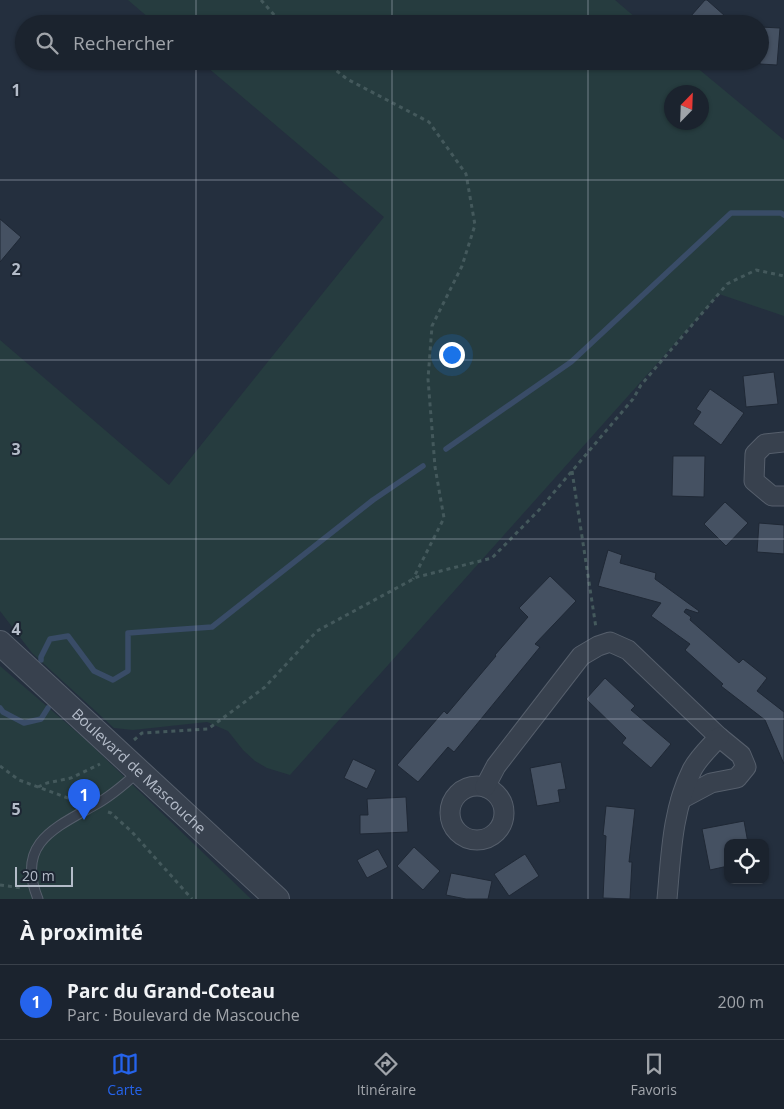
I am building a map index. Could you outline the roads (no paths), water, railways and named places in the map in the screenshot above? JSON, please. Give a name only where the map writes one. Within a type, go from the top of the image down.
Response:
[{"type":"street","points":[[784,442],[765,444],[755,454],[754,481],[772,496],[784,496]]},
{"type":"street","name":"Boulevard de Mascouche","points":[[0,642],[277,899]]},
{"type":"street","points":[[485,787],[496,766],[581,656],[598,646],[610,642],[628,650],[719,737],[741,755],[746,767],[738,778],[711,783],[681,798]]},
{"type":"street","points":[[666,899],[675,821],[681,798],[693,769],[719,737]]},
{"type":"lane","points":[[36,895],[30,872],[33,855],[46,835],[66,820],[113,794],[139,771]]},
{"type":"waterway","points":[[446,449],[571,362],[731,213],[781,213],[784,215]]},
{"type":"waterway","points":[[41,660],[50,639],[68,636],[94,671],[113,680],[128,671],[128,633],[212,627],[373,500],[423,466]]},
{"type":"waterway","points":[[0,708],[3,712],[24,723],[41,719],[48,708]]},
{"type":"place","name":"Parc du Grand-Coteau","points":[[84,820]]}]
